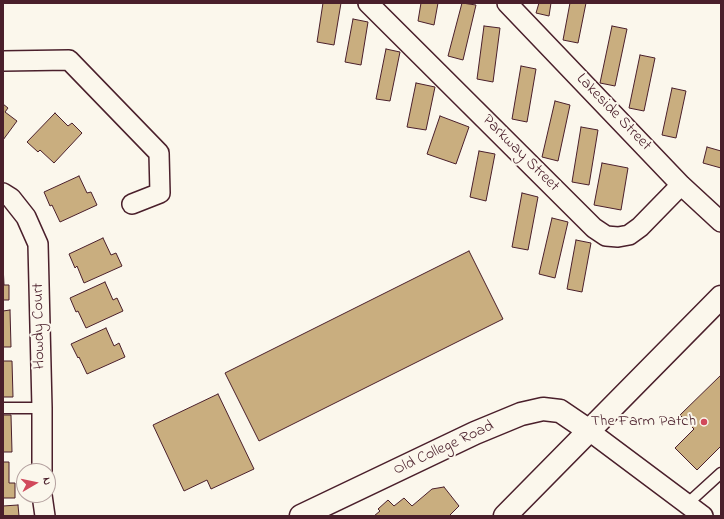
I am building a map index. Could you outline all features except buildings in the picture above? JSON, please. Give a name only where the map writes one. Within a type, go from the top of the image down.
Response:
[{"type":"street","name":"Parkway Street","points":[[368,3],[594,228],[606,236],[618,237],[629,235],[640,227],[681,185]]},
{"type":"street","name":"Lakeside Street","points":[[507,3],[681,185],[721,222]]},
{"type":"street","points":[[3,61],[69,60],[159,153],[160,193],[132,204]]},
{"type":"street","name":"Howdy Court","points":[[3,193],[11,198],[26,217],[38,244],[42,463]]},
{"type":"street","points":[[505,516],[588,430],[721,297]]},
{"type":"street","name":"Old College Road","points":[[301,516],[475,433],[521,414],[543,409],[560,411],[588,430]]},
{"type":"street","points":[[588,430],[703,516]]},
{"type":"street","points":[[43,503],[44,516]]},
{"type":"lane","points":[[3,408],[42,408]]},
{"type":"lane","points":[[687,504],[721,472]]},
{"type":"place","name":"The Farm Patch","points":[[704,422]]}]
